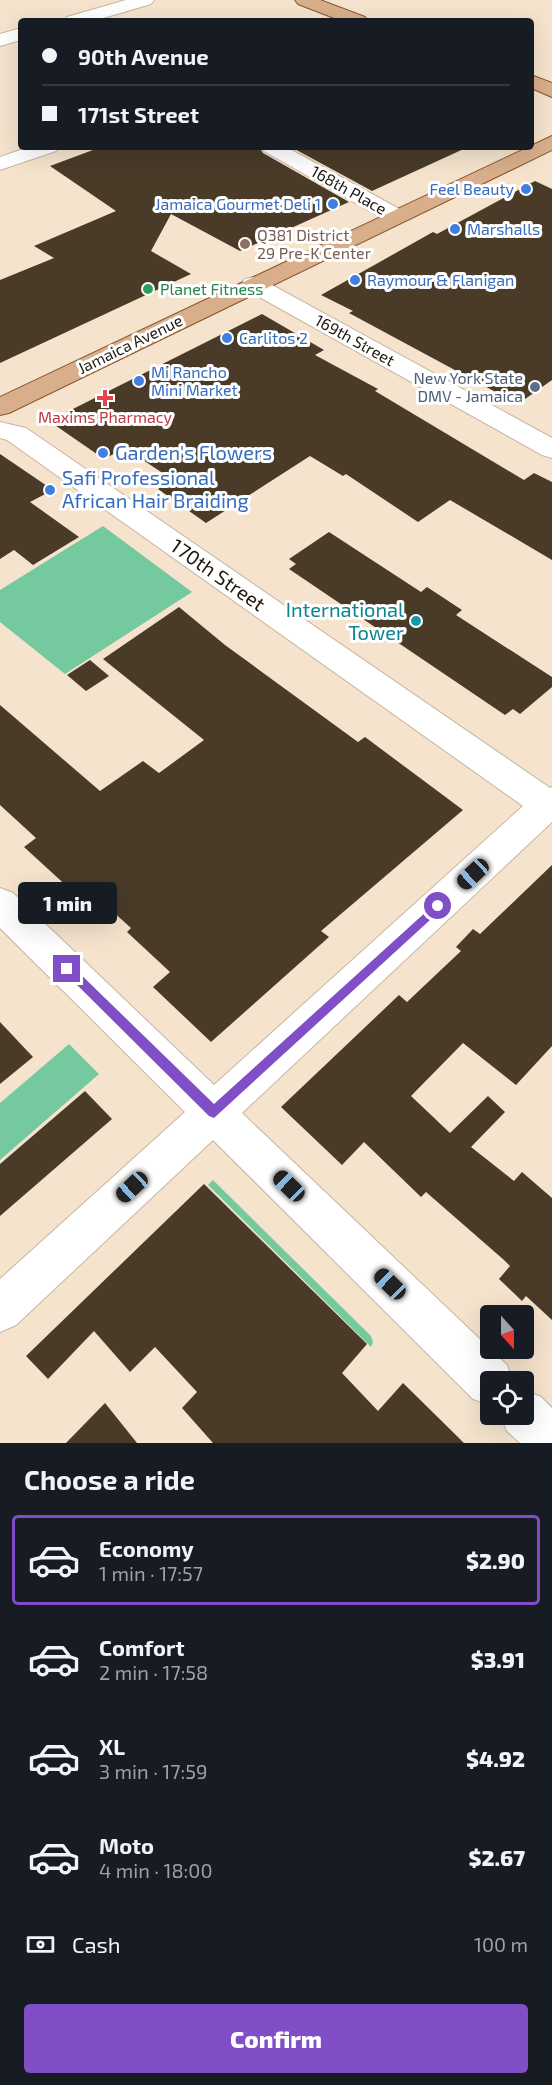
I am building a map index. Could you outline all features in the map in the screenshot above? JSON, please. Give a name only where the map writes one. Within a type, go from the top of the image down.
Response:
[{"type":"main road","points":[[304,0],[351,18]]},
{"type":"main road","points":[[534,82],[552,91]]},
{"type":"main road","points":[[534,103],[552,111]]},
{"type":"main road","name":"Jamaica Avenue","points":[[0,407],[552,142]]},
{"type":"street","points":[[83,18],[145,0]]},
{"type":"street","points":[[0,40],[18,35]]},
{"type":"street","points":[[0,164],[40,150]]},
{"type":"street","name":"168th Place","points":[[276,150],[395,216]]},
{"type":"street","name":"169th Street","points":[[253,284],[552,449]]},
{"type":"street","points":[[528,435],[552,418]]},
{"type":"street","name":"170th Street","points":[[0,430],[16,434],[551,805]]},
{"type":"street","points":[[0,1309],[551,805]]},
{"type":"street","points":[[0,904],[480,1372]]},
{"type":"street","points":[[534,1424],[552,1441]]},
{"type":"green space","points":[[103,526],[192,592],[65,674],[0,622],[0,590]]},
{"type":"green space","points":[[69,1044],[99,1074],[0,1160],[0,1103]]},
{"type":"green space","points":[[213,1180],[371,1336],[373,1342],[371,1347],[208,1185]]},
{"type":"building","points":[[93,150],[261,150],[349,202],[240,251],[171,214],[151,251],[191,274],[0,363],[0,280],[54,258],[34,246],[116,211],[50,166]]},
{"type":"building","points":[[297,150],[461,150],[372,191]]},
{"type":"building","points":[[535,181],[552,189],[552,380],[518,404],[349,313],[353,311],[321,295],[433,232],[437,234]]},
{"type":"building","points":[[262,314],[324,350],[315,355],[378,389],[375,391],[524,480],[534,473],[552,482],[552,560],[450,500],[418,522],[346,474],[343,476],[310,456],[206,523],[158,489],[173,480],[125,448],[104,459],[49,421]]},
{"type":"building","points":[[0,454],[53,490],[30,502],[79,537],[33,565],[14,550],[0,559]]},
{"type":"building","name":"International Tower","points":[[329,532],[421,592],[427,587],[462,610],[456,615],[552,677],[552,687],[520,714],[513,709],[505,715],[289,569],[296,564],[289,559]]},
{"type":"building","points":[[179,607],[225,645],[358,742],[365,737],[463,810],[321,931],[329,937],[211,1042],[153,987],[170,972],[127,932],[131,928],[81,883],[71,890],[24,847],[36,838],[0,805],[0,705],[100,791],[143,761],[159,773],[204,740],[103,659]]},
{"type":"building","points":[[90,660],[109,676],[86,691],[67,675]]},
{"type":"building","points":[[552,865],[552,1046],[516,1085],[463,1043],[411,1096],[450,1133],[488,1096],[505,1112],[471,1147],[514,1181],[522,1172],[552,1198],[552,1320],[526,1296],[522,1301],[499,1279],[510,1266],[504,1260],[426,1192],[421,1197],[364,1142],[342,1165],[281,1107],[399,995],[407,1002],[461,951],[456,947],[473,929],[480,934]]},
{"type":"building","points":[[0,1022],[33,1057],[0,1084]]},
{"type":"building","points":[[85,1091],[112,1119],[0,1216],[0,1164]]},
{"type":"building","points":[[204,1184],[367,1344],[342,1373],[378,1411],[403,1383],[464,1443],[213,1443],[182,1408],[197,1392],[155,1347],[130,1372],[94,1331],[48,1379],[26,1356]]},
{"type":"building","points":[[105,1403],[137,1443],[66,1443]]},
{"type":"place","name":"Feel Beauty","points":[[526,189]]},
{"type":"place","name":"Jamaica Gourmet Deli 1","points":[[333,204]]},
{"type":"place","name":"Marshalls","points":[[455,229]]},
{"type":"place","name":"Q381 District 29 Pre-K Center","points":[[245,244]]},
{"type":"place","name":"Raymour & Flanigan","points":[[355,280]]},
{"type":"place","name":"Planet Fitness","points":[[148,289]]},
{"type":"place","name":"Carlitos 2","points":[[227,338]]},
{"type":"place","name":"Mi Rancho Mini Market","points":[[139,381]]},
{"type":"place","name":"New York State DMV - Jamaica","points":[[535,387]]},
{"type":"place","name":"Maxims Pharmacy","points":[[105,398]]},
{"type":"place","name":"Garden's Flowers","points":[[103,453]]},
{"type":"place","name":"Safi Professional African Hair Braiding","points":[[50,490]]},
{"type":"place","name":"International Tower","points":[[416,621]]},
{"type":"route","points":[[67,969],[214,1112],[438,906]]}]
